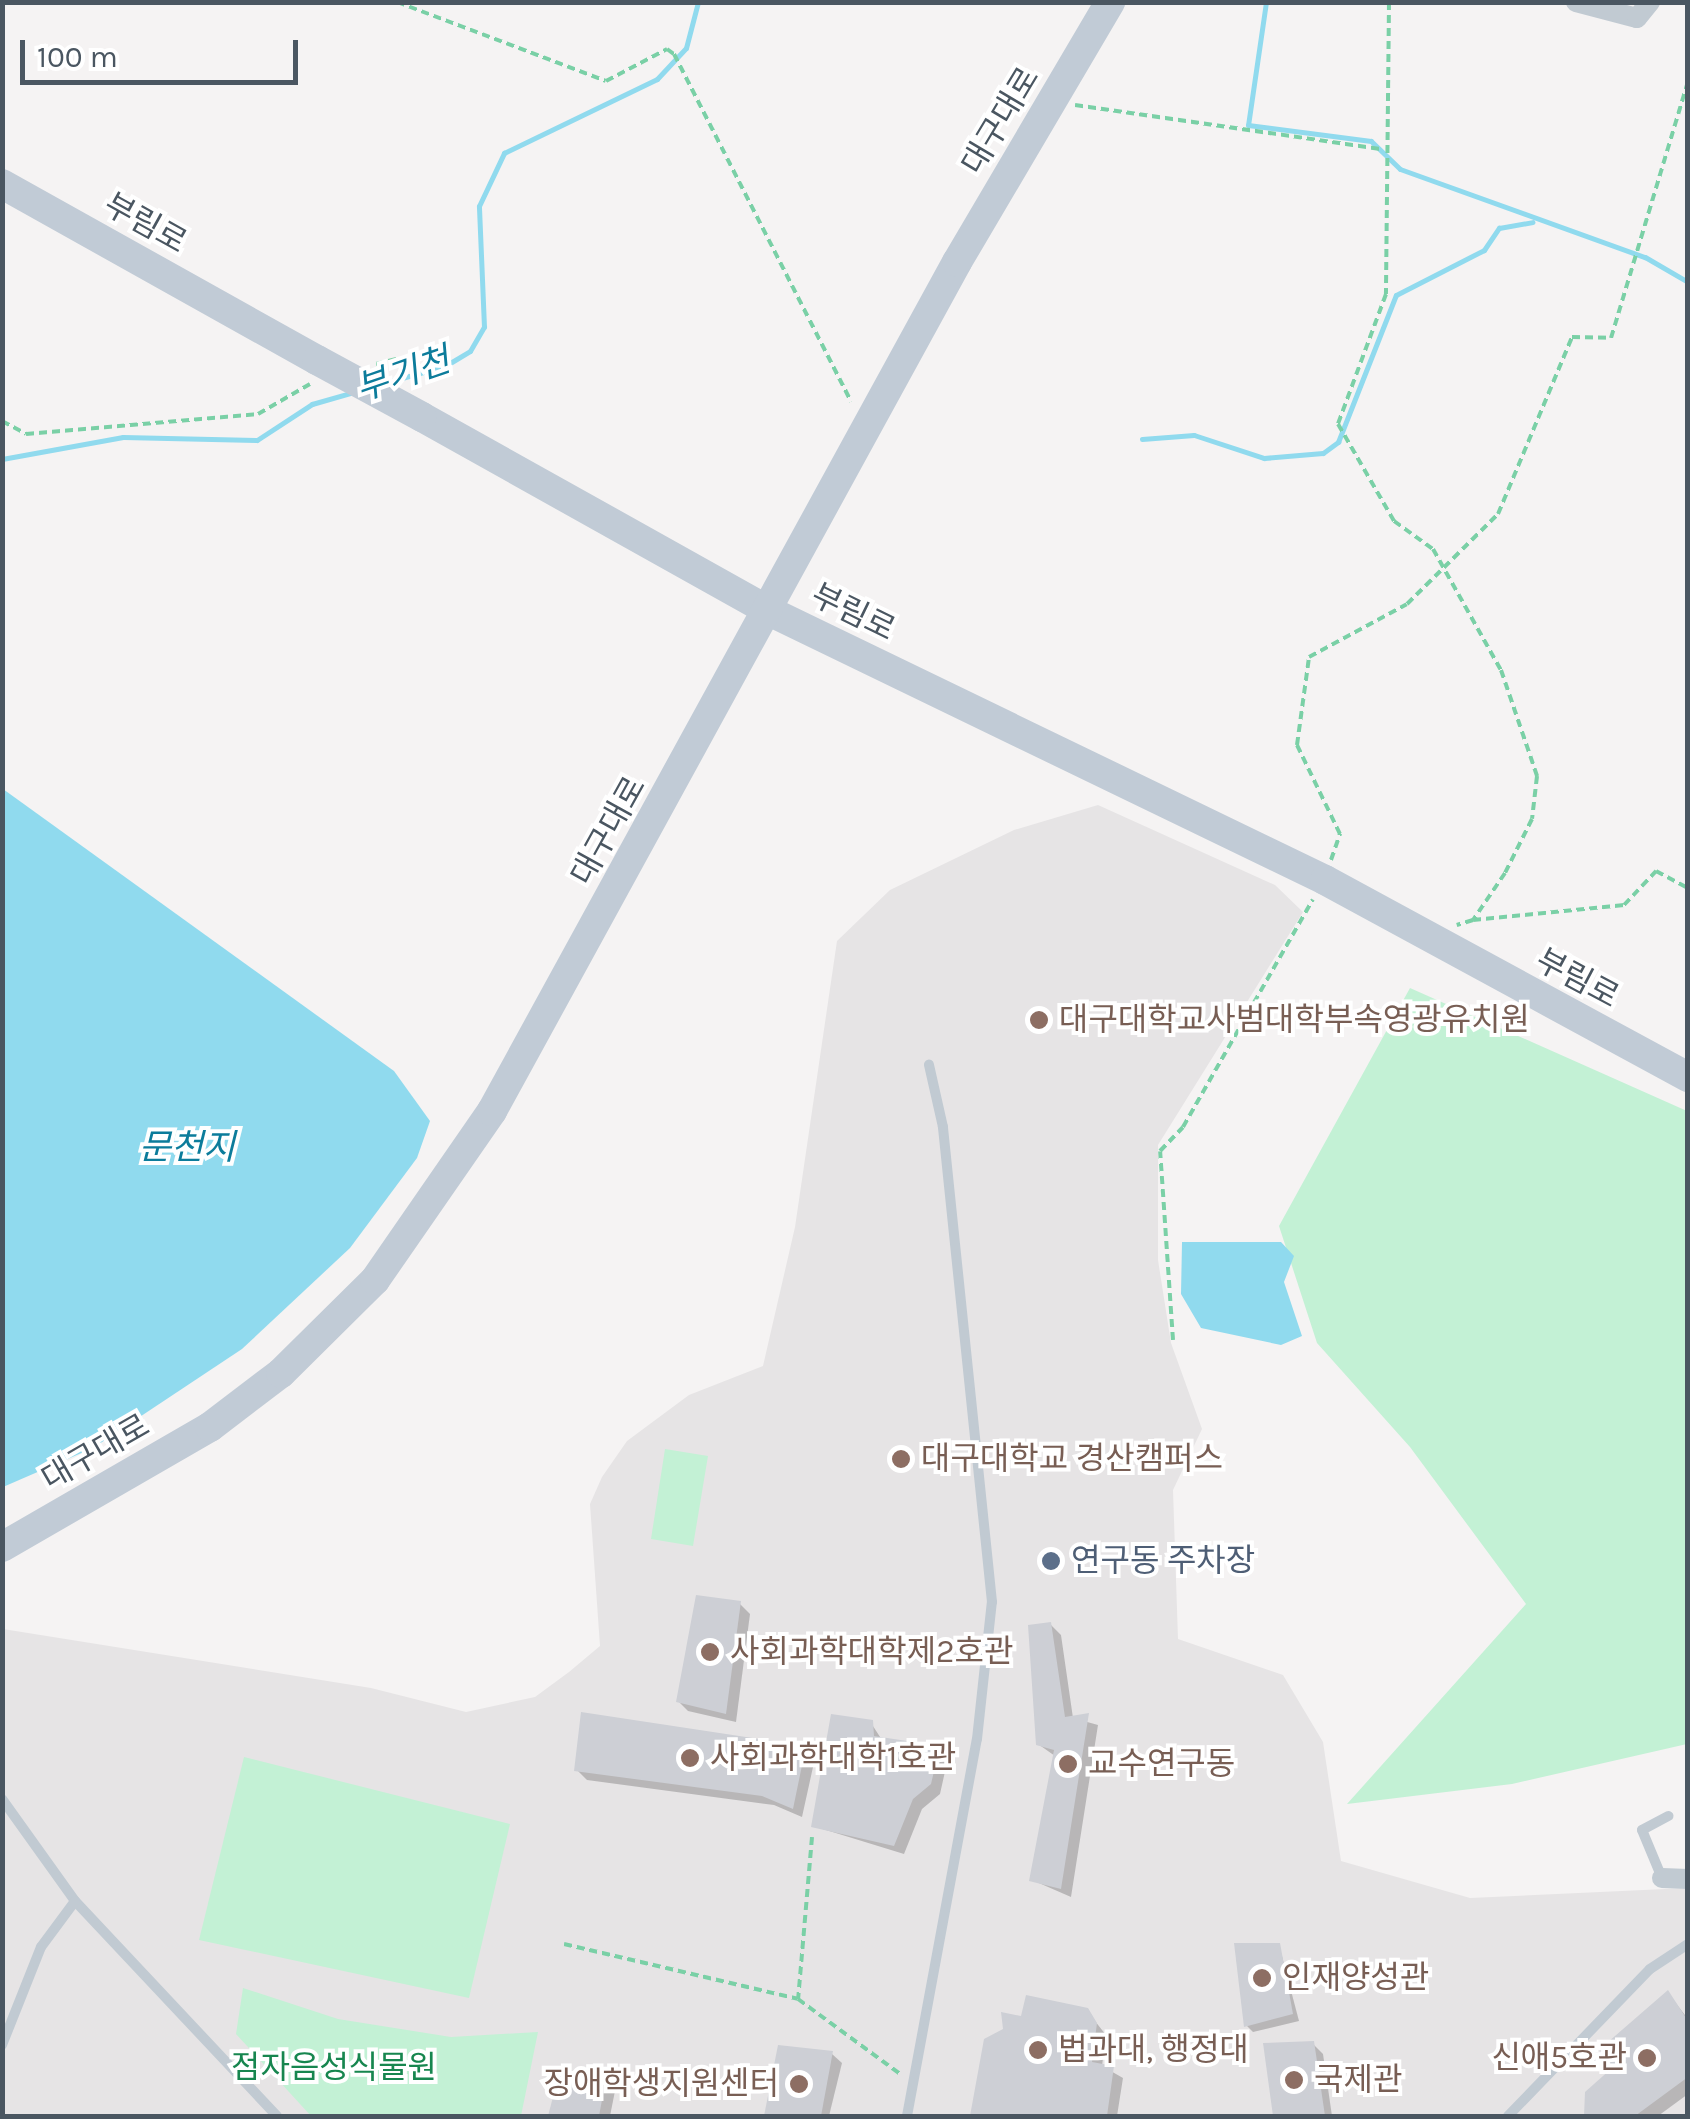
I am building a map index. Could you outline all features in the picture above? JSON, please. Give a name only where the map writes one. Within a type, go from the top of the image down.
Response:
[{"type":"street","name":"대구대로","points":[[2,1547],[210,1427],[282,1373],[375,1280],[492,1111],[870,425],[1110,2]]},
{"type":"street","points":[[1576,2],[1637,18],[1650,2]]},
{"type":"street","name":"부림로","points":[[2,184],[323,369],[422,416],[770,612],[1424,935],[1688,1078]]},
{"type":"street","points":[[1662,1878],[1688,1879]]},
{"type":"lane","points":[[907,2116],[910,2080],[977,1739],[992,1602],[943,1126],[928,1066]]},
{"type":"lane","points":[[2,1799],[75,1901],[278,2116]]},
{"type":"lane","points":[[1662,1878],[1642,1830],[1668,1816]]},
{"type":"lane","points":[[2,2045],[41,1947],[75,1901]]},
{"type":"lane","points":[[1508,2116],[1650,1969],[1688,1944]]},
{"type":"path","points":[[397,2],[606,81],[667,49],[674,54],[692,84],[832,379],[870,425]]},
{"type":"path","points":[[1388,2],[1386,294],[1338,424],[1394,521],[1433,549],[1501,670],[1537,776],[1532,819],[1473,920]]},
{"type":"path","points":[[1329,864],[1340,834],[1297,745],[1309,658],[1408,604],[1508,497],[1572,337],[1611,338],[1688,82]]},
{"type":"path","points":[[1057,98],[1153,123],[1384,149]]},
{"type":"path","points":[[362,368],[396,358]]},
{"type":"path","points":[[2,421],[26,434],[258,414],[323,369]]},
{"type":"path","points":[[1424,935],[1473,920],[1624,906],[1656,871],[1688,888]]},
{"type":"path","points":[[1174,1340],[1160,1151],[1183,1127],[1314,898]]},
{"type":"path","points":[[798,1999],[812,1837]]},
{"type":"path","points":[[564,1944],[798,1999],[910,2080]]},
{"type":"shaded area","name":"대구대학교 경산캠퍼스","points":[[1098,805],[1275,885],[1303,912],[1158,1145],[1158,1260],[1171,1343],[1202,1429],[1173,1490],[1178,1639],[1283,1675],[1323,1742],[1341,1861],[1470,1898],[1687,1888],[1687,2116],[3,2116],[3,1629],[371,1688],[466,1712],[535,1697],[569,1672],[600,1646],[590,1504],[602,1477],[627,1441],[689,1395],[763,1366],[795,1227],[837,941],[890,890],[1014,830]]},
{"type":"green space","points":[[1410,988],[1687,1111],[1687,1744],[1512,1784],[1347,1804],[1526,1604],[1410,1447],[1317,1343],[1279,1226]]},
{"type":"green space","points":[[665,1449],[708,1456],[693,1546],[651,1539]]},
{"type":"green space","points":[[244,1757],[510,1824],[469,1998],[199,1940]]},
{"type":"green space","name":"점자음성식물원","points":[[243,1988],[338,2019],[451,2037],[538,2032],[521,2116],[311,2116],[236,2034]]},
{"type":"water","name":"문천지","points":[[3,789],[394,1071],[430,1121],[417,1158],[350,1248],[242,1349],[93,1448],[3,1487]]},
{"type":"water","points":[[1182,1242],[1281,1242],[1294,1256],[1284,1282],[1302,1336],[1281,1345],[1201,1328],[1181,1294]]},
{"type":"building","name":"사회과학대학제2호관","points":[[696,1595],[741,1601],[726,1714],[676,1702]]},
{"type":"building","name":"교수연구동","points":[[1051,1622],[1065,1717],[1089,1713],[1061,1889],[1029,1881],[1054,1750],[1036,1745],[1028,1625]]},
{"type":"building","name":"사회과학대학1호관","points":[[581,1712],[806,1746],[793,1809],[762,1796],[574,1771]]},
{"type":"building","points":[[831,1714],[873,1720],[874,1736],[940,1746],[931,1784],[913,1799],[894,1846],[811,1827]]},
{"type":"building","name":"인재양성관","points":[[1234,1943],[1280,1943],[1293,2014],[1244,2027]]},
{"type":"building","name":"신애5호관","points":[[1668,1990],[1688,2021],[1688,2077],[1635,2116],[1584,2116],[1585,2092],[1612,2068],[1600,2049]]},
{"type":"building","name":"법과대, 행정대","points":[[1026,1995],[1088,2008],[1097,2023],[1092,2062],[1114,2066],[1107,2116],[970,2116],[984,2039],[1003,2029],[1001,2012],[1021,2016]]},
{"type":"building","name":"국제관","points":[[1314,2041],[1325,2116],[1273,2116],[1263,2043]]},
{"type":"building","name":"장애학생지원센터","points":[[778,2045],[833,2051],[821,2116],[764,2116]]},
{"type":"building","points":[[560,2070],[606,2079],[599,2116],[548,2116]]},
{"type":"waterway","name":"부기천","points":[[384,383],[445,366],[470,351],[484,327],[479,206],[504,153],[657,79],[686,48],[698,2]]},
{"type":"waterway","points":[[1266,2],[1248,125],[1371,141],[1400,169],[1645,257],[1688,282]]},
{"type":"waterway","points":[[1142,439],[1194,435],[1264,458],[1323,453],[1338,442],[1396,295],[1484,250],[1499,228],[1532,222]]},
{"type":"waterway","name":"부기천","points":[[2,459],[123,437],[257,440],[312,404],[354,392]]},
{"type":"place","name":"대구대학교사범대학부속영광유치원","points":[[1039,1020]]},
{"type":"place","name":"대구대학교 경산캠퍼스","points":[[901,1459]]},
{"type":"place","name":"연구동 주차장","points":[[1051,1561]]},
{"type":"place","name":"사회과학대학제2호관","points":[[710,1652]]},
{"type":"place","name":"사회과학대학1호관","points":[[690,1758]]},
{"type":"place","name":"교수연구동","points":[[1068,1764]]},
{"type":"place","name":"인재양성관","points":[[1262,1978]]},
{"type":"place","name":"법과대, 행정대","points":[[1038,2050]]},
{"type":"place","name":"신애5호관","points":[[1647,2058]]},
{"type":"place","name":"국제관","points":[[1294,2080]]},
{"type":"place","name":"장애학생지원센터","points":[[799,2084]]}]
